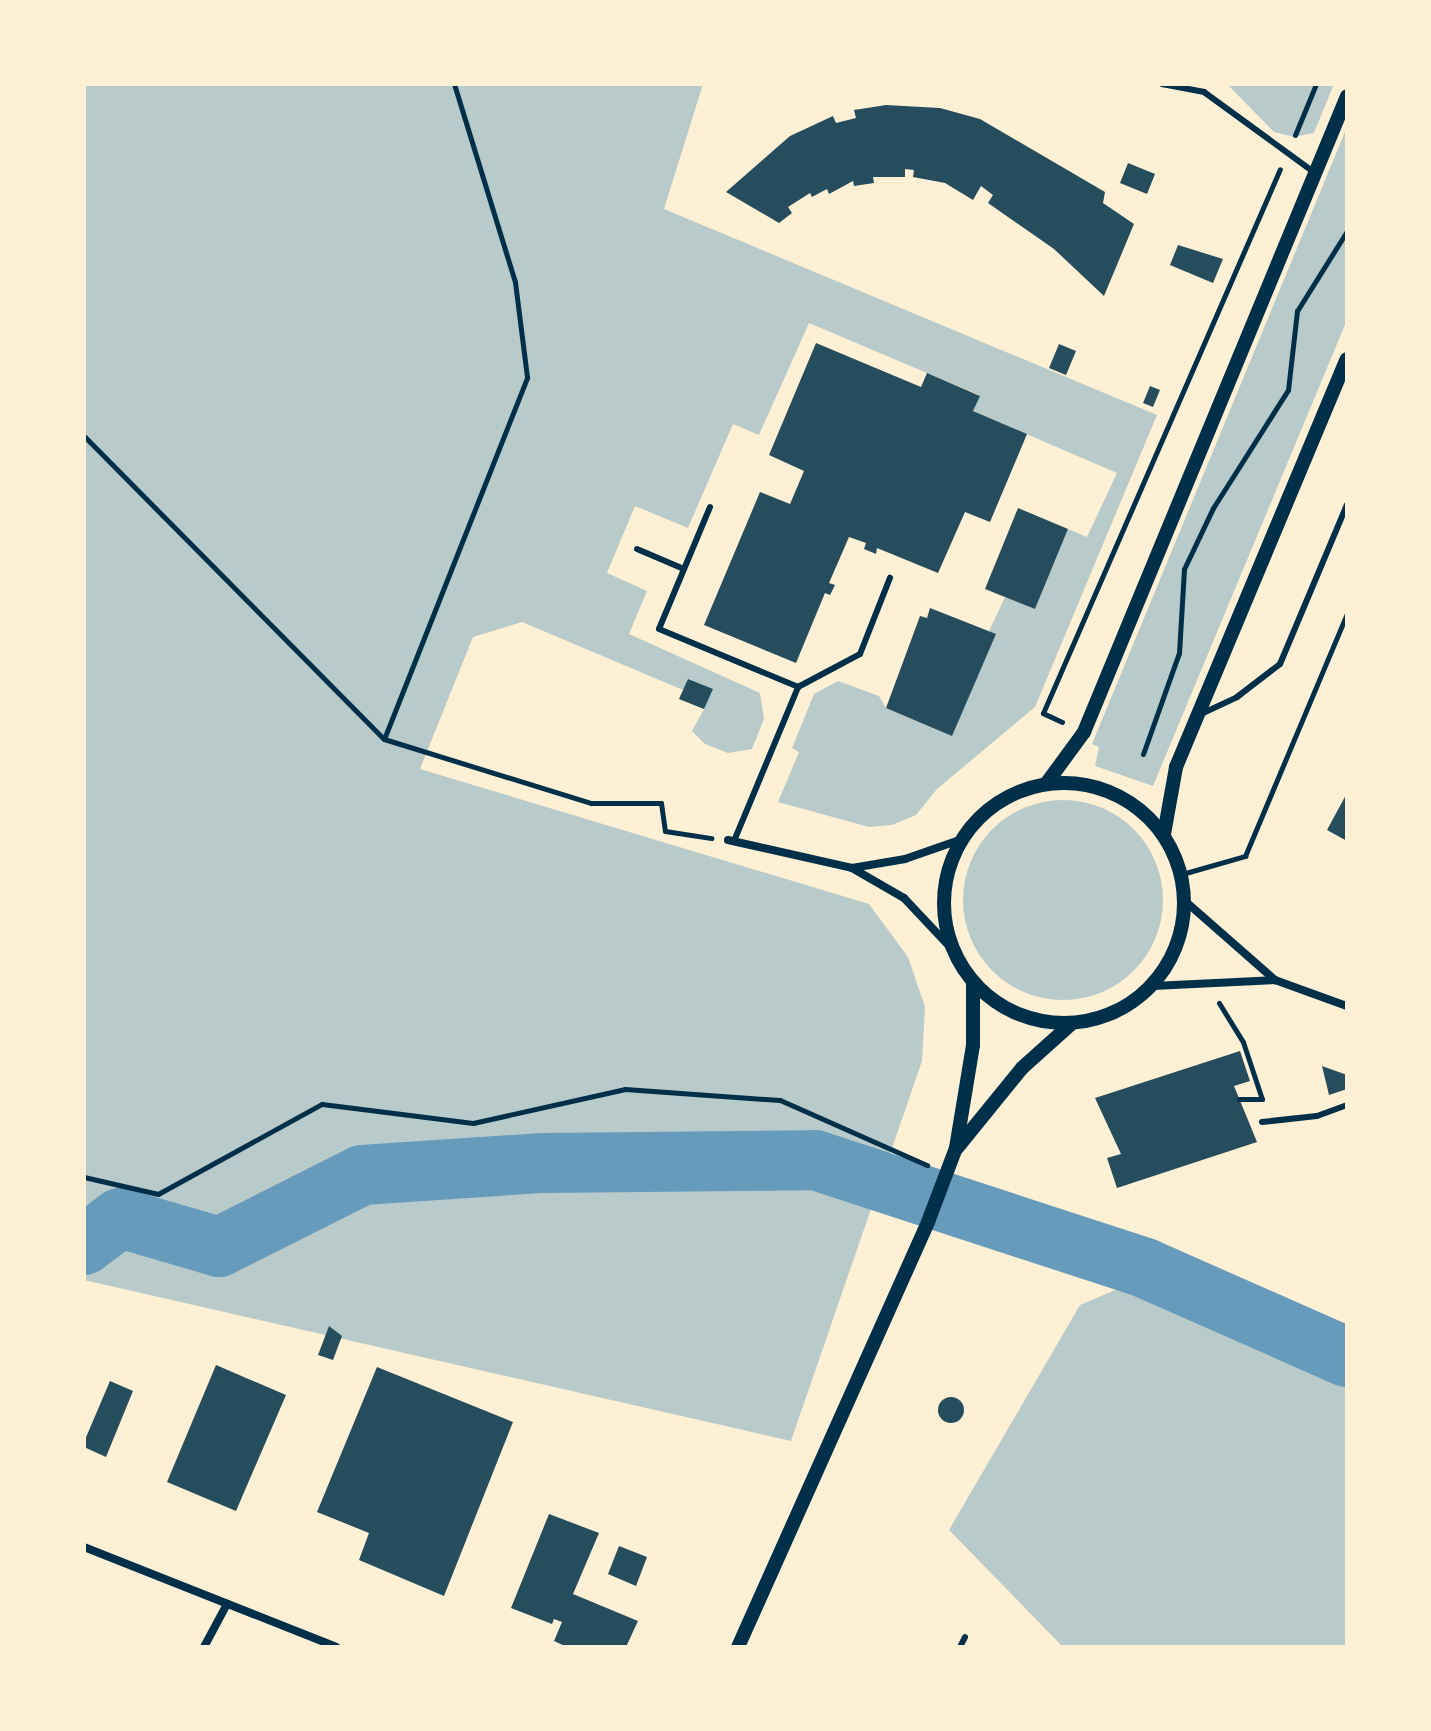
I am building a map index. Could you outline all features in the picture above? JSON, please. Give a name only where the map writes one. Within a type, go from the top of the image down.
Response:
[{"type":"street","points":[[1046,784],[1084,732],[1347,96]]},
{"type":"street","points":[[1164,834],[1176,767],[1347,359]]},
{"type":"street","points":[[731,840],[852,868],[904,898],[952,949],[973,983],[1012,1012],[1034,1021],[1071,1024],[1101,1019],[1153,986],[1177,947],[1185,901],[1182,874],[1164,834],[1141,810],[1112,792],[1080,784],[1046,784],[1013,794],[984,813],[962,839],[945,887],[943,912],[952,949]]},
{"type":"street","points":[[852,868],[905,859],[962,839]]},
{"type":"street","points":[[1185,901],[1275,980],[1347,1006]]},
{"type":"street","points":[[1153,986],[1275,980]]},
{"type":"street","points":[[738,1647],[928,1222],[956,1148],[973,1045],[973,983]]},
{"type":"street","points":[[956,1148],[1022,1068],[1071,1024]]},
{"type":"street","points":[[84,1547],[336,1647]]},
{"type":"street","points":[[204,1647],[227,1604]]},
{"type":"lane","points":[[1162,84],[1204,92],[1315,173]]},
{"type":"lane","points":[[1198,715],[1237,697],[1280,664],[1347,505]]},
{"type":"lane","points":[[710,507],[659,629],[798,687]]},
{"type":"lane","points":[[637,549],[684,569]]},
{"type":"lane","points":[[731,840],[798,687],[860,654],[890,578]]},
{"type":"lane","points":[[1262,1122],[1317,1116],[1347,1105]]},
{"type":"lane","points":[[960,1647],[965,1637]]},
{"type":"path","points":[[384,739],[527,377],[515,282],[454,84]]},
{"type":"path","points":[[1084,732],[1043,713],[1316,84]]},
{"type":"path","points":[[1143,754],[1179,653],[1184,569],[1213,508],[1288,390],[1297,311],[1347,231]]},
{"type":"path","points":[[84,436],[384,739],[591,803],[661,803],[665,831],[731,840]]},
{"type":"path","points":[[1182,874],[1245,856],[1347,613]]},
{"type":"path","points":[[1214,983],[1216,998],[1243,1042],[1262,1099]]},
{"type":"path","points":[[84,1177],[158,1194],[322,1104],[473,1123],[625,1089],[780,1100],[947,1173]]},
{"type":"shaded area","points":[[84,84],[703,84],[664,209],[1157,415],[1035,707],[937,789],[916,815],[892,825],[869,827],[778,802],[799,752],[792,748],[814,694],[838,681],[879,696],[886,708],[952,735],[995,635],[989,631],[1005,597],[1035,609],[1068,529],[1087,537],[1117,473],[973,411],[979,395],[809,323],[759,435],[733,424],[688,528],[635,506],[607,573],[647,591],[629,634],[760,693],[764,719],[752,749],[728,753],[705,744],[692,731],[704,709],[679,699],[683,690],[522,622],[473,637],[420,769],[869,904],[908,957],[925,1007],[922,1061],[791,1441],[84,1280]]},
{"type":"shaded area","points":[[1227,84],[1334,84],[1314,133],[1294,137],[1274,132]]},
{"type":"shaded area","points":[[1347,127],[1347,320],[1153,786],[1095,766],[1099,747],[1092,744]]},
{"type":"shaded area","points":[[1063,800],[1101,808],[1134,829],[1155,862],[1163,900],[1155,938],[1134,971],[1101,992],[1063,1000],[1025,992],[992,971],[971,938],[963,900],[971,862],[992,829],[1025,808]]},
{"type":"shaded area","points":[[1122,1287],[1237,1291],[1347,1338],[1347,1647],[1063,1647],[949,1530],[1080,1305]]},
{"type":"building","points":[[886,105],[940,108],[980,119],[1105,192],[1103,203],[1134,224],[1104,296],[1054,249],[988,203],[993,195],[981,186],[973,200],[945,183],[913,177],[914,170],[905,169],[905,177],[873,177],[874,183],[854,186],[853,181],[829,194],[827,189],[812,197],[810,193],[788,207],[792,213],[779,223],[726,192],[790,136],[833,116],[836,123],[856,118],[854,110]]},
{"type":"building","points":[[1128,163],[1155,174],[1147,194],[1120,183]]},
{"type":"building","points":[[1178,245],[1223,259],[1213,283],[1170,265]]},
{"type":"building","points":[[816,343],[921,387],[927,373],[980,396],[973,411],[1027,434],[990,522],[965,512],[938,573],[877,548],[876,554],[864,549],[866,543],[849,537],[829,583],[835,585],[830,595],[825,593],[796,663],[704,625],[760,492],[790,504],[804,471],[769,455]]},
{"type":"building","points":[[1059,344],[1076,351],[1066,375],[1049,368]]},
{"type":"building","points":[[1150,386],[1160,390],[1153,407],[1143,403]]},
{"type":"building","points":[[1018,508],[1068,529],[1035,609],[985,589]]},
{"type":"building","points":[[930,608],[996,634],[952,736],[886,708],[920,616],[927,618]]},
{"type":"building","points":[[688,679],[713,689],[704,709],[679,699]]},
{"type":"building","points":[[1347,793],[1347,841],[1327,830]]},
{"type":"building","points":[[1240,1051],[1250,1081],[1234,1086],[1257,1142],[1117,1188],[1107,1158],[1121,1154],[1095,1098]]},
{"type":"building","points":[[1322,1066],[1347,1075],[1347,1089],[1329,1095]]},
{"type":"building","points":[[329,1326],[342,1336],[333,1360],[318,1355]]},
{"type":"building","points":[[216,1365],[286,1395],[236,1511],[167,1482]]},
{"type":"building","points":[[377,1367],[513,1422],[444,1596],[359,1560],[369,1533],[317,1512]]},
{"type":"building","points":[[110,1381],[133,1391],[106,1457],[84,1447],[84,1442]]},
{"type":"building","points":[[951,1397],[960,1401],[964,1410],[960,1419],[951,1423],[942,1419],[938,1410],[942,1401]]},
{"type":"building","points":[[549,1514],[599,1533],[573,1594],[638,1621],[626,1647],[567,1647],[554,1641],[562,1622],[554,1619],[552,1624],[511,1608]]},
{"type":"building","points":[[619,1546],[647,1557],[636,1586],[608,1574]]},
{"type":"waterway","points":[[84,1245],[120,1218],[219,1247],[362,1175],[544,1163],[815,1160],[1145,1268],[1347,1357]]}]
